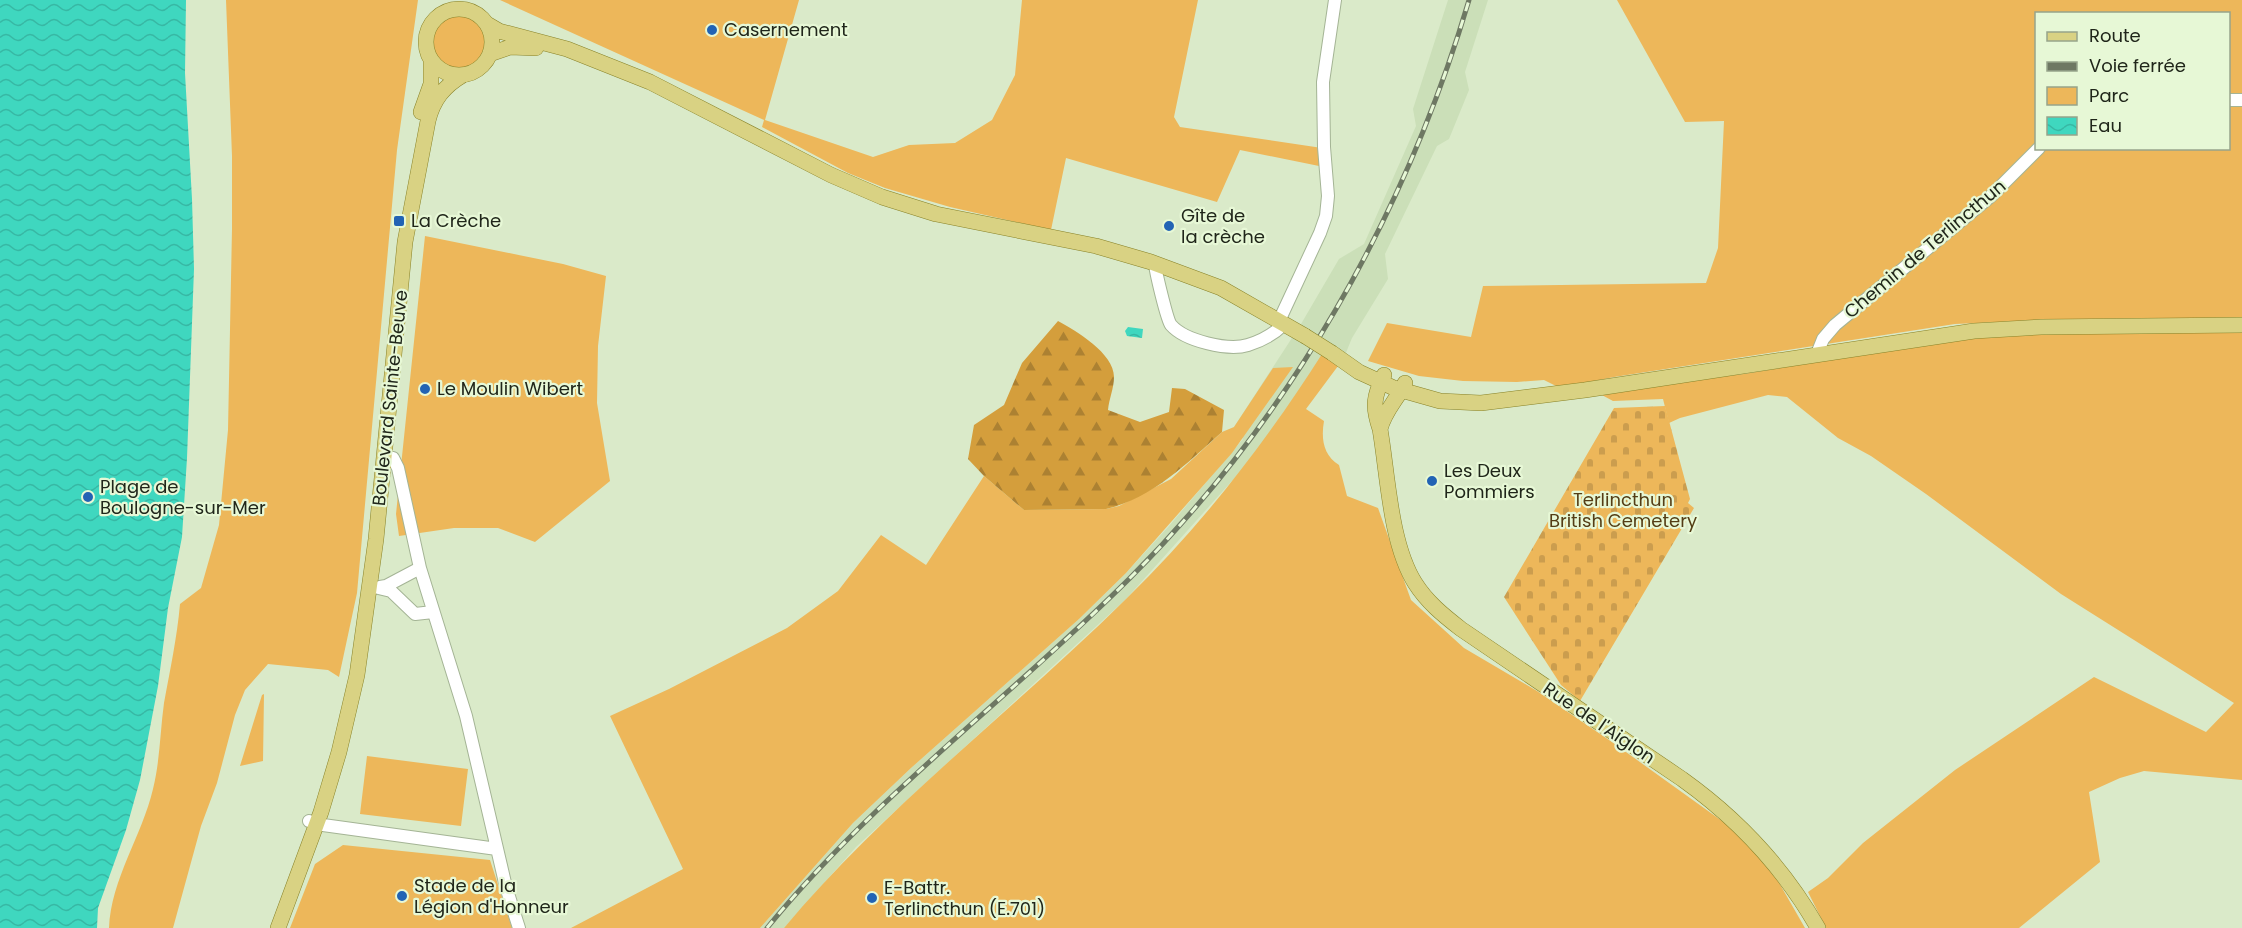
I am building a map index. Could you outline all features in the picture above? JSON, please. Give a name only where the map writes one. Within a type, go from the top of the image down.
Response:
[{"type":"main road","points":[[439,15],[443,0]]},
{"type":"main road","points":[[417,176],[433,105],[446,86],[463,75],[479,69],[490,54],[492,40],[481,19],[466,0]]},
{"type":"main road","points":[[463,75],[443,71],[431,60],[426,50],[426,36],[431,23],[439,15],[457,9],[481,19],[499,32],[560,47],[622,70],[860,188],[923,210],[1112,250],[1155,263],[1221,288],[1305,336],[1359,372],[1403,386],[1433,399],[1459,403],[1498,402],[1941,335],[2006,328],[2242,325]]},
{"type":"main road","points":[[490,54],[510,47],[532,47],[622,70]]},
{"type":"main road","points":[[417,176],[418,129],[430,84],[431,60]]},
{"type":"main road","name":"Boulevard Sainte-Beuve","points":[[278,928],[348,719],[365,621],[375,587],[384,457],[405,242],[417,176]]},
{"type":"main road","name":"Rue de l'Aiglon","points":[[1383,379],[1374,401],[1376,417],[1380,429],[1399,546],[1415,584],[1431,604],[1461,629],[1682,779],[1718,806],[1744,830],[1778,868],[1818,928]]},
{"type":"main road","points":[[1380,429],[1385,412],[1403,386]]},
{"type":"main road","name":"Boulevard Sainte-Beuve","points":[[270,928],[313,822]]},
{"type":"street","points":[[1155,263],[1166,318],[1173,328],[1186,337],[1198,341],[1244,346],[1270,335],[1281,322],[1320,234],[1327,209],[1323,82],[1335,0]]},
{"type":"street","name":"Chemin de Terlincthun","points":[[1817,354],[1823,339],[1835,325],[1991,196],[2037,150]]},
{"type":"street","points":[[384,457],[393,458],[398,468],[420,567],[466,716],[508,894],[519,928]]},
{"type":"street","points":[[375,587],[386,586],[420,567]]},
{"type":"street","points":[[375,587],[394,594],[415,614],[433,612]]},
{"type":"street","points":[[313,822],[497,849]]},
{"type":"shaded area","points":[[1448,0],[1488,0],[1465,72],[1469,90],[1449,139],[1437,146],[1385,254],[1388,279],[1352,338],[1345,355],[1126,599],[856,847],[784,928],[760,928],[853,823],[911,768],[1079,619],[1126,573],[1243,439],[1234,427],[1301,324],[1339,259],[1364,244],[1416,126],[1413,109]]},
{"type":"green space","points":[[226,0],[418,0],[397,150],[357,593],[339,677],[328,670],[268,664],[245,690],[235,715],[217,783],[201,826],[173,928],[109,928],[115,892],[142,824],[155,778],[180,604],[201,588],[219,525],[228,430],[232,229],[232,156]]},
{"type":"green space","points":[[500,0],[799,0],[765,120],[873,157],[909,145],[955,143],[992,120],[1015,75],[1022,0],[1198,0],[1174,117],[1180,127],[1322,148],[1324,167],[1240,150],[1217,202],[1066,158],[1051,230],[950,207],[885,188],[848,173],[762,127],[764,120]]},
{"type":"green space","points":[[1617,0],[2242,0],[2242,318],[2069,319],[1955,324],[1614,377],[1560,388],[1544,380],[1463,381],[1419,376],[1368,361],[1387,323],[1471,337],[1483,286],[1706,283],[1718,248],[1724,121],[1685,122]]},
{"type":"green space","points":[[459,15],[469,17],[478,23],[484,32],[486,42],[484,52],[478,61],[469,67],[459,69],[449,67],[440,61],[434,52],[432,42],[434,32],[440,23],[449,17]]},
{"type":"green space","points":[[425,236],[563,264],[606,276],[598,346],[597,403],[610,481],[535,542],[498,528],[454,528],[399,536],[396,514]]},
{"type":"green space","points":[[1058,321],[1093,344],[1108,360],[1114,377],[1108,410],[1140,422],[1169,412],[1172,388],[1185,389],[1224,410],[1222,432],[1168,478],[1139,497],[1123,504],[1106,509],[1024,510],[968,459],[974,425],[1004,405],[1022,363]]},
{"type":"green space","points":[[2094,332],[2242,333],[2242,780],[2144,771],[2120,778],[2089,792],[2100,862],[2019,928],[1826,928],[1808,892],[1828,878],[1863,843],[1955,770],[2094,677],[2206,732],[2234,703],[2061,594],[1926,494],[1871,456],[1838,438],[1787,397],[1768,395],[1680,418],[1669,423],[1663,399],[1613,401],[1600,394],[1744,374],[1922,344],[1987,337]]},
{"type":"green space","points":[[1322,354],[1338,366],[1306,409],[1324,421],[1324,446],[1329,456],[1339,465],[1347,496],[1378,508],[1411,600],[1464,648],[1537,691],[1729,826],[1778,881],[1805,928],[784,928],[823,883],[865,841],[951,759],[1084,639],[1155,570],[1232,482],[1301,387]]},
{"type":"green space","points":[[1293,367],[1232,453],[1126,573],[1079,619],[911,768],[853,823],[760,928],[571,928],[683,869],[610,716],[669,689],[787,628],[838,591],[881,535],[926,565],[984,476],[1024,510],[1106,509],[1119,506],[1171,479],[1222,432],[1234,427],[1273,368]]},
{"type":"green space","name":"Terlincthun British Cemetery","points":[[1665,406],[1690,499],[1688,503],[1694,508],[1580,701],[1561,685],[1504,597],[1614,408]]},
{"type":"green space","points":[[264,694],[263,761],[240,766],[262,695]]},
{"type":"green space","points":[[367,756],[468,769],[461,826],[360,814]]},
{"type":"green space","name":"Stade de la Légion d'Honneur","points":[[343,845],[490,860],[512,928],[290,928],[315,864]]},
{"type":"water","name":"Plage de Boulogne-sur-Mer","points":[[0,0],[186,0],[185,73],[194,269],[182,537],[140,780],[126,830],[98,908],[97,928],[0,928]]},
{"type":"water","points":[[1128,327],[1143,329],[1142,338],[1127,336],[1125,331]]},
{"type":"railway","points":[[767,928],[808,880],[897,791],[1085,622],[1130,578],[1188,516],[1241,451],[1291,382],[1336,310],[1376,236],[1412,159],[1443,80],[1469,0]]},
{"type":"place","name":"Casernement","points":[[712,30]]},
{"type":"place","name":"La Crèche","points":[[399,221]]},
{"type":"place","name":"Gîte de la crèche","points":[[1169,226]]},
{"type":"place","name":"Le Moulin Wibert","points":[[425,389]]},
{"type":"place","name":"Les Deux Pommiers","points":[[1432,481]]},
{"type":"place","name":"Plage de Boulogne-sur-Mer","points":[[88,497]]},
{"type":"place","name":"Stade de la Légion d'Honneur","points":[[402,896]]},
{"type":"place","name":"E-Battr. Terlincthun (E.701)","points":[[872,898]]}]
